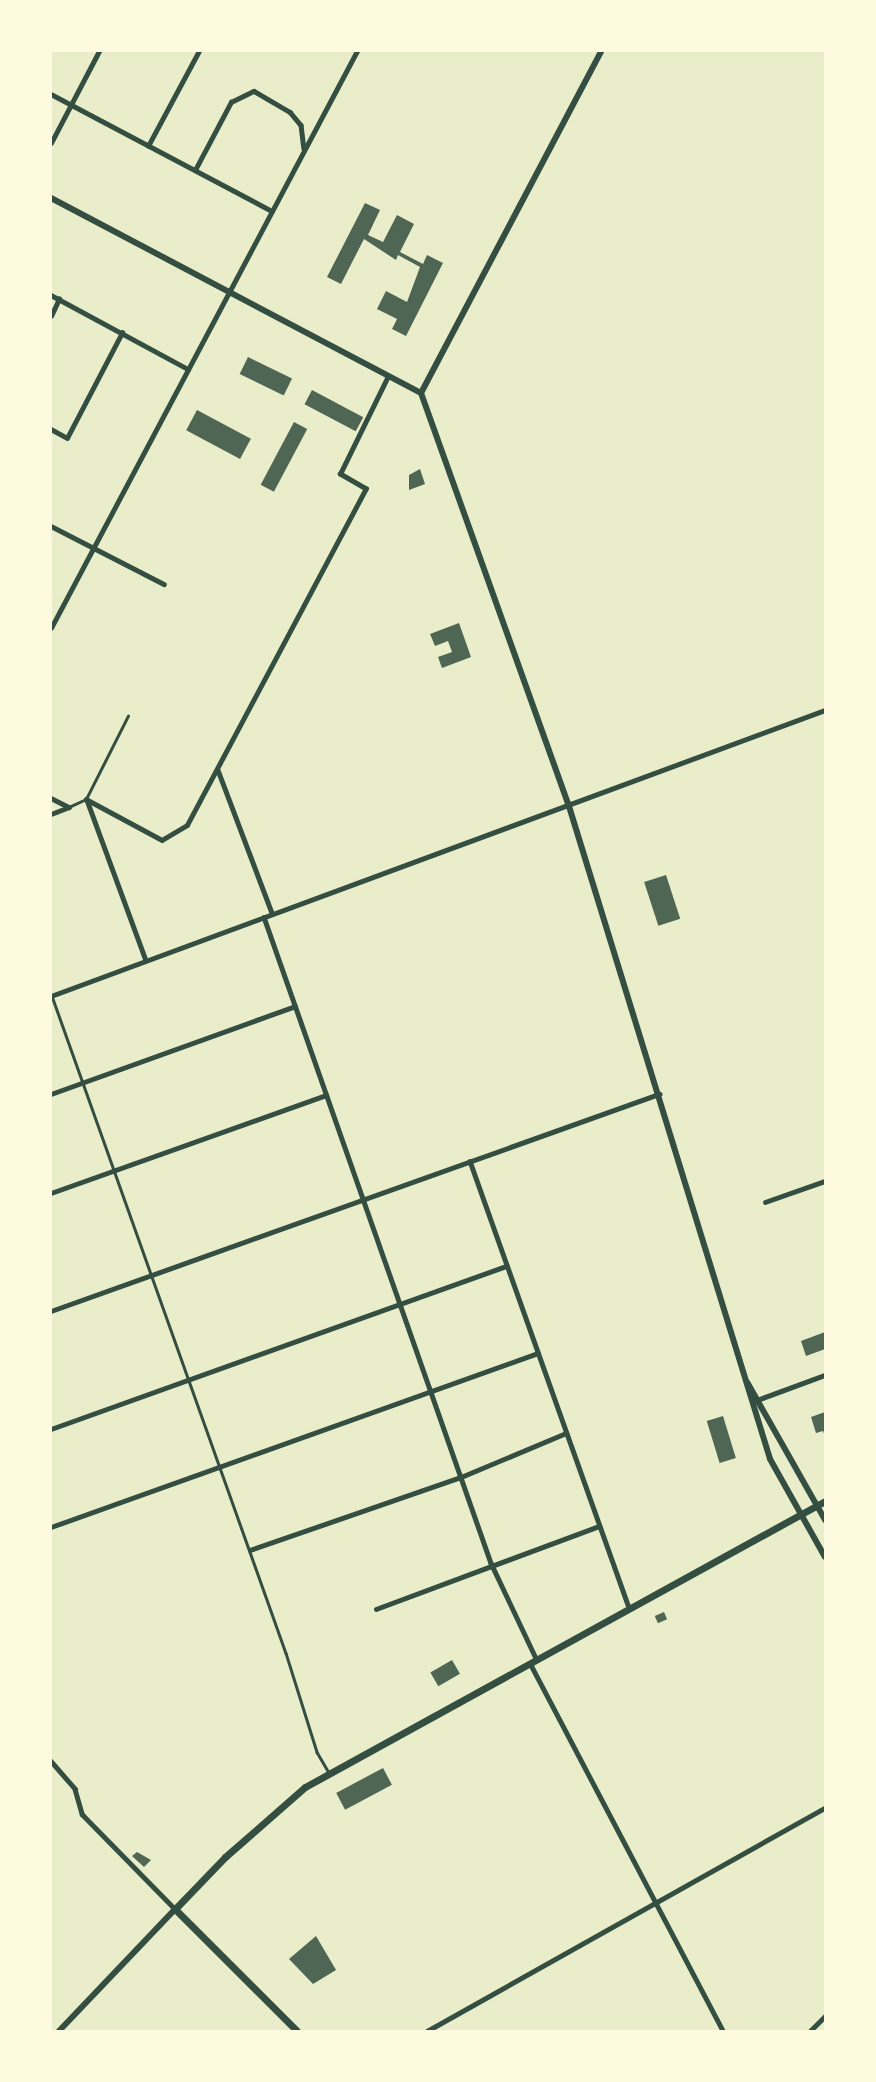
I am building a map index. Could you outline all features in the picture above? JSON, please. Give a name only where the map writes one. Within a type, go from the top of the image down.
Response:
[{"type":"main road","points":[[421,393],[600,51]]},
{"type":"main road","points":[[51,198],[421,393],[568,803],[659,1094],[740,1369],[770,1459],[825,1557]]},
{"type":"main road","points":[[740,1369],[825,1520]]},
{"type":"main road","points":[[59,2031],[253,1830],[305,1787],[825,1501]]},
{"type":"main road","points":[[176,1909],[297,2031]]},
{"type":"street","points":[[51,143],[99,51]]},
{"type":"street","points":[[148,146],[199,51]]},
{"type":"street","points":[[51,628],[357,51]]},
{"type":"street","points":[[195,170],[231,102],[254,92],[290,111],[301,125],[304,149]]},
{"type":"street","points":[[51,94],[272,211]]},
{"type":"street","points":[[51,295],[188,369]]},
{"type":"street","points":[[51,316],[59,299]]},
{"type":"street","points":[[51,429],[67,438],[122,332]]},
{"type":"street","points":[[86,799],[162,840],[187,825],[366,488],[340,474],[388,376]]},
{"type":"street","points":[[51,526],[164,584]]},
{"type":"street","points":[[51,995],[825,710]]},
{"type":"street","points":[[218,769],[272,914]]},
{"type":"street","points":[[51,798],[69,807]]},
{"type":"street","points":[[86,799],[146,960]]},
{"type":"street","points":[[51,814],[69,807]]},
{"type":"street","points":[[264,916],[491,1563],[533,1661],[653,1904],[723,2031]]},
{"type":"street","points":[[51,1094],[295,1006]]},
{"type":"street","points":[[51,1311],[659,1094]]},
{"type":"street","points":[[51,1193],[326,1095]]},
{"type":"street","points":[[470,1161],[629,1608]]},
{"type":"street","points":[[765,1202],[825,1181]]},
{"type":"street","points":[[51,1429],[507,1266]]},
{"type":"street","points":[[51,1527],[538,1353]]},
{"type":"street","points":[[757,1399],[825,1375]]},
{"type":"street","points":[[250,1550],[461,1477],[566,1433]]},
{"type":"street","points":[[376,1609],[491,1563],[599,1526]]},
{"type":"street","points":[[51,1760],[75,1790],[82,1814],[176,1909]]},
{"type":"street","points":[[427,2031],[825,1808]]},
{"type":"street","points":[[810,2031],[825,2016]]},
{"type":"lane","points":[[69,807],[86,799],[128,716]]},
{"type":"lane","points":[[51,995],[250,1550],[317,1752],[330,1773]]},
{"type":"building","points":[[365,203],[380,210],[368,235],[383,242],[397,215],[414,224],[400,252],[423,264],[427,255],[443,263],[406,336],[392,329],[397,319],[377,309],[386,291],[407,302],[420,267],[398,255],[396,260],[364,239],[341,284],[327,277]]},
{"type":"building","points":[[248,357],[292,378],[284,396],[240,374]]},
{"type":"building","points":[[312,390],[363,417],[356,431],[304,404]]},
{"type":"building","points":[[197,410],[251,439],[240,459],[186,430]]},
{"type":"building","points":[[294,422],[307,429],[274,492],[261,485]]},
{"type":"building","points":[[420,469],[425,484],[409,490],[409,475]]},
{"type":"building","points":[[459,623],[471,657],[442,668],[438,657],[452,652],[448,641],[435,646],[430,634]]},
{"type":"building","points":[[666,875],[680,919],[658,926],[644,882]]},
{"type":"building","points":[[825,1332],[825,1349],[806,1356],[801,1341]]},
{"type":"building","points":[[825,1412],[825,1436],[823,1431],[816,1433],[811,1417]]},
{"type":"building","points":[[723,1416],[736,1458],[720,1463],[707,1421]]},
{"type":"building","points":[[664,1612],[667,1619],[658,1623],[655,1616]]},
{"type":"building","points":[[452,1660],[460,1674],[438,1686],[430,1672]]},
{"type":"building","points":[[383,1768],[392,1785],[345,1810],[336,1793]]},
{"type":"building","points":[[137,1852],[151,1860],[144,1867],[132,1856]]},
{"type":"building","points":[[316,1936],[336,1970],[313,1984],[289,1959]]}]
